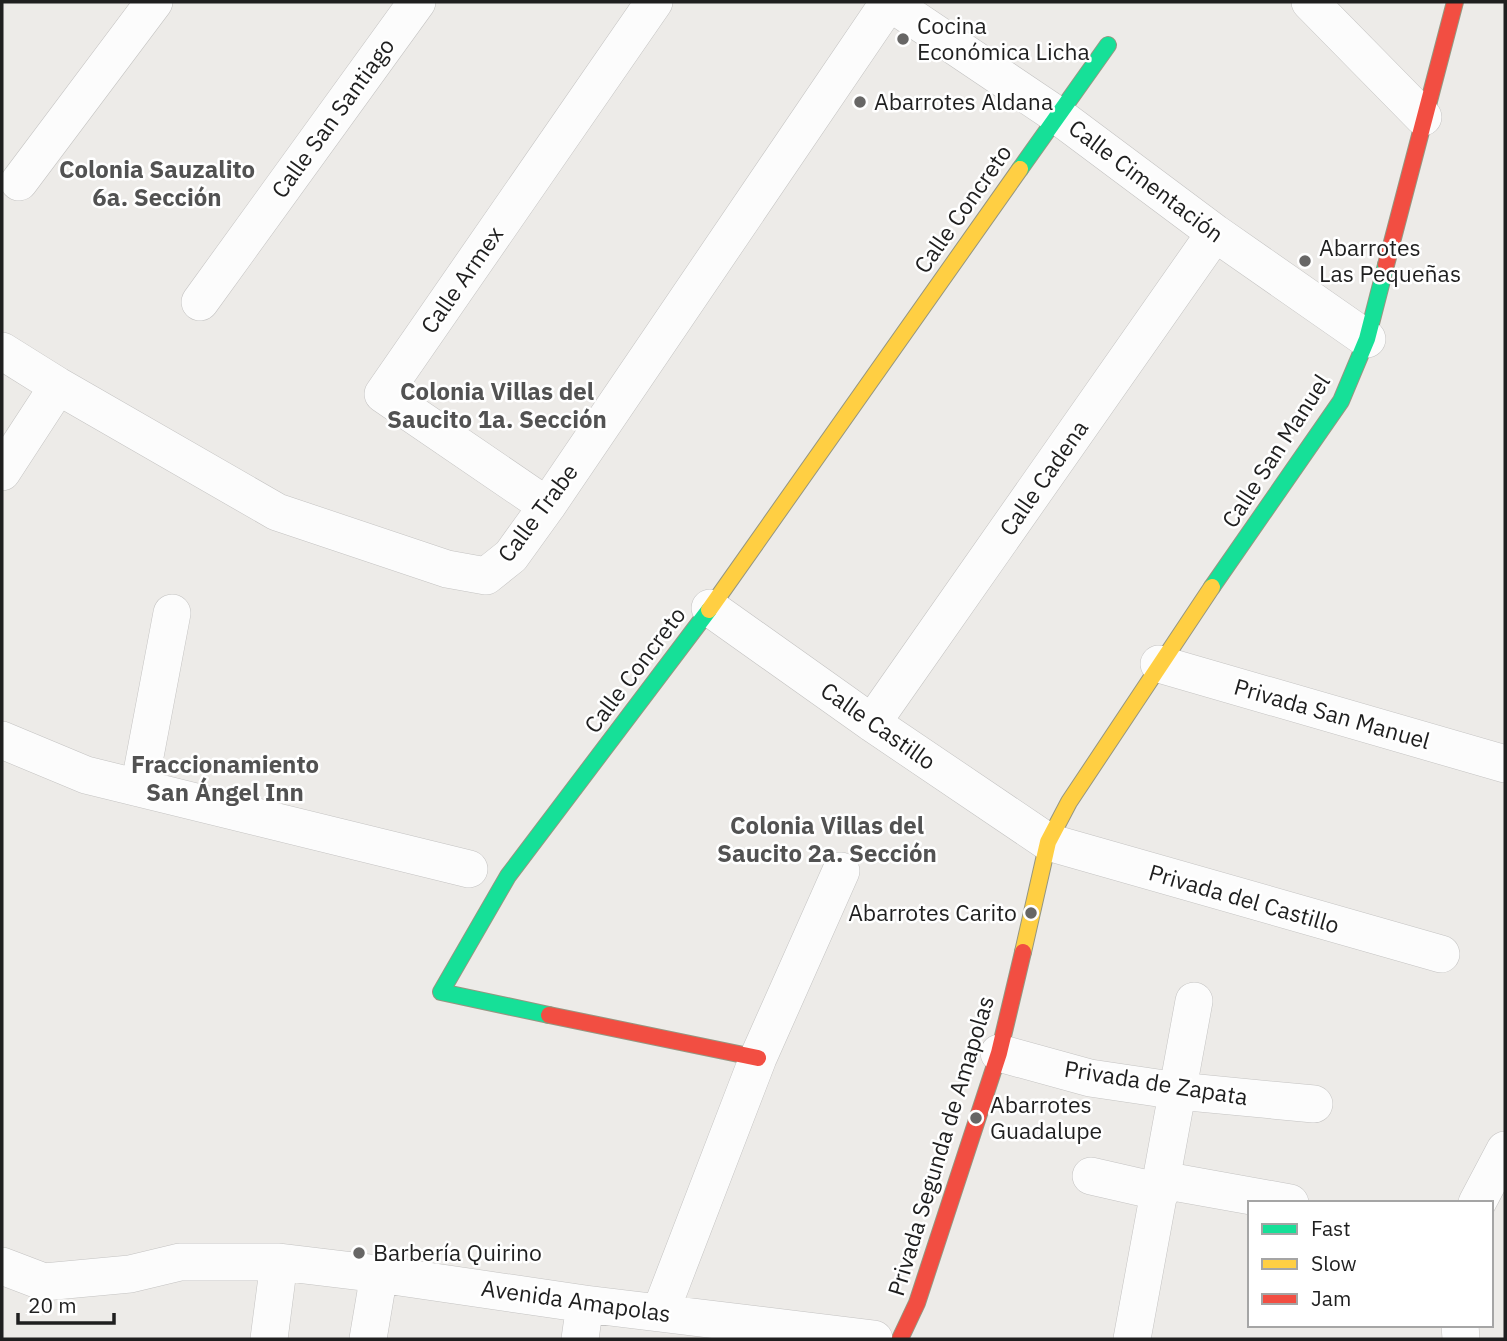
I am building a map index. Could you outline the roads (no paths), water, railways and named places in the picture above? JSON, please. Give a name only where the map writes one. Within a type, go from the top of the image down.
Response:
[{"type":"street","points":[[19,182],[154,2]]},
{"type":"street","name":"Calle San Santiago","points":[[200,302],[417,2]]},
{"type":"street","name":"Calle Armex","points":[[547,506],[383,394],[654,2]]},
{"type":"street","name":"Calle Trabe","points":[[2,351],[277,512],[447,569],[486,576],[511,555],[547,506],[889,2]]},
{"type":"street","name":"Calle Cimentación","points":[[889,2],[1057,115],[1216,233],[1367,339]]},
{"type":"street","points":[[1310,2],[1423,117]]},
{"type":"street","name":"Calle San Manuel","points":[[1048,842],[1069,802],[1159,664],[1341,401],[1367,339],[1455,2]]},
{"type":"street","name":"Calle Concreto","points":[[758,1058],[441,992],[509,876],[710,608],[1108,45]]},
{"type":"street","name":"Calle Cadena","points":[[872,723],[1216,233]]},
{"type":"street","points":[[2,472],[58,386]]},
{"type":"street","name":"Calle Castillo","points":[[710,608],[872,723],[1048,842]]},
{"type":"street","points":[[139,788],[172,613]]},
{"type":"street","name":"Privada San Manuel","points":[[1159,664],[1505,764]]},
{"type":"street","points":[[2,740],[86,775],[469,869]]},
{"type":"street","name":"Privada del Castillo","points":[[1048,842],[1441,954]]},
{"type":"street","name":"Privada Segunda de Amapolas","points":[[900,1339],[917,1303],[999,1053],[1048,842]]},
{"type":"street","points":[[660,1313],[758,1058],[841,871]]},
{"type":"street","points":[[1132,1339],[1194,1001]]},
{"type":"street","name":"Privada de Zapata","points":[[999,1053],[1090,1078],[1178,1091],[1314,1104]]},
{"type":"street","points":[[1478,1201],[1505,1150]]},
{"type":"street","points":[[1091,1176],[1275,1201]]},
{"type":"street","name":"Avenida Amapolas","points":[[2,1266],[44,1282],[130,1274],[180,1262],[279,1262],[379,1274],[582,1322],[660,1313],[874,1339]]},
{"type":"street","points":[[269,1339],[279,1262]]},
{"type":"street","points":[[368,1339],[379,1274]]},
{"type":"place","name":"Cocina Económica Licha","points":[[903,39]]},
{"type":"place","name":"Abarrotes Aldana","points":[[860,102]]},
{"type":"place","name":"Abarrotes Las Pequeñas","points":[[1305,261]]},
{"type":"place","name":"Abarrotes Carito","points":[[1031,913]]},
{"type":"place","name":"Abarrotes Guadalupe","points":[[976,1118]]},
{"type":"place","name":"Barbería Quirino","points":[[359,1253]]},
{"type":"district","name":"Colonia Sauzalito 6a. Sección","points":[[157,184]]},
{"type":"district","name":"Colonia Villas del Saucito 1a. Sección","points":[[497,406]]},
{"type":"district","name":"Fraccionamiento San Ángel Inn","points":[[225,779]]},
{"type":"district","name":"Colonia Villas del Saucito 2a. Sección","points":[[827,840]]}]
